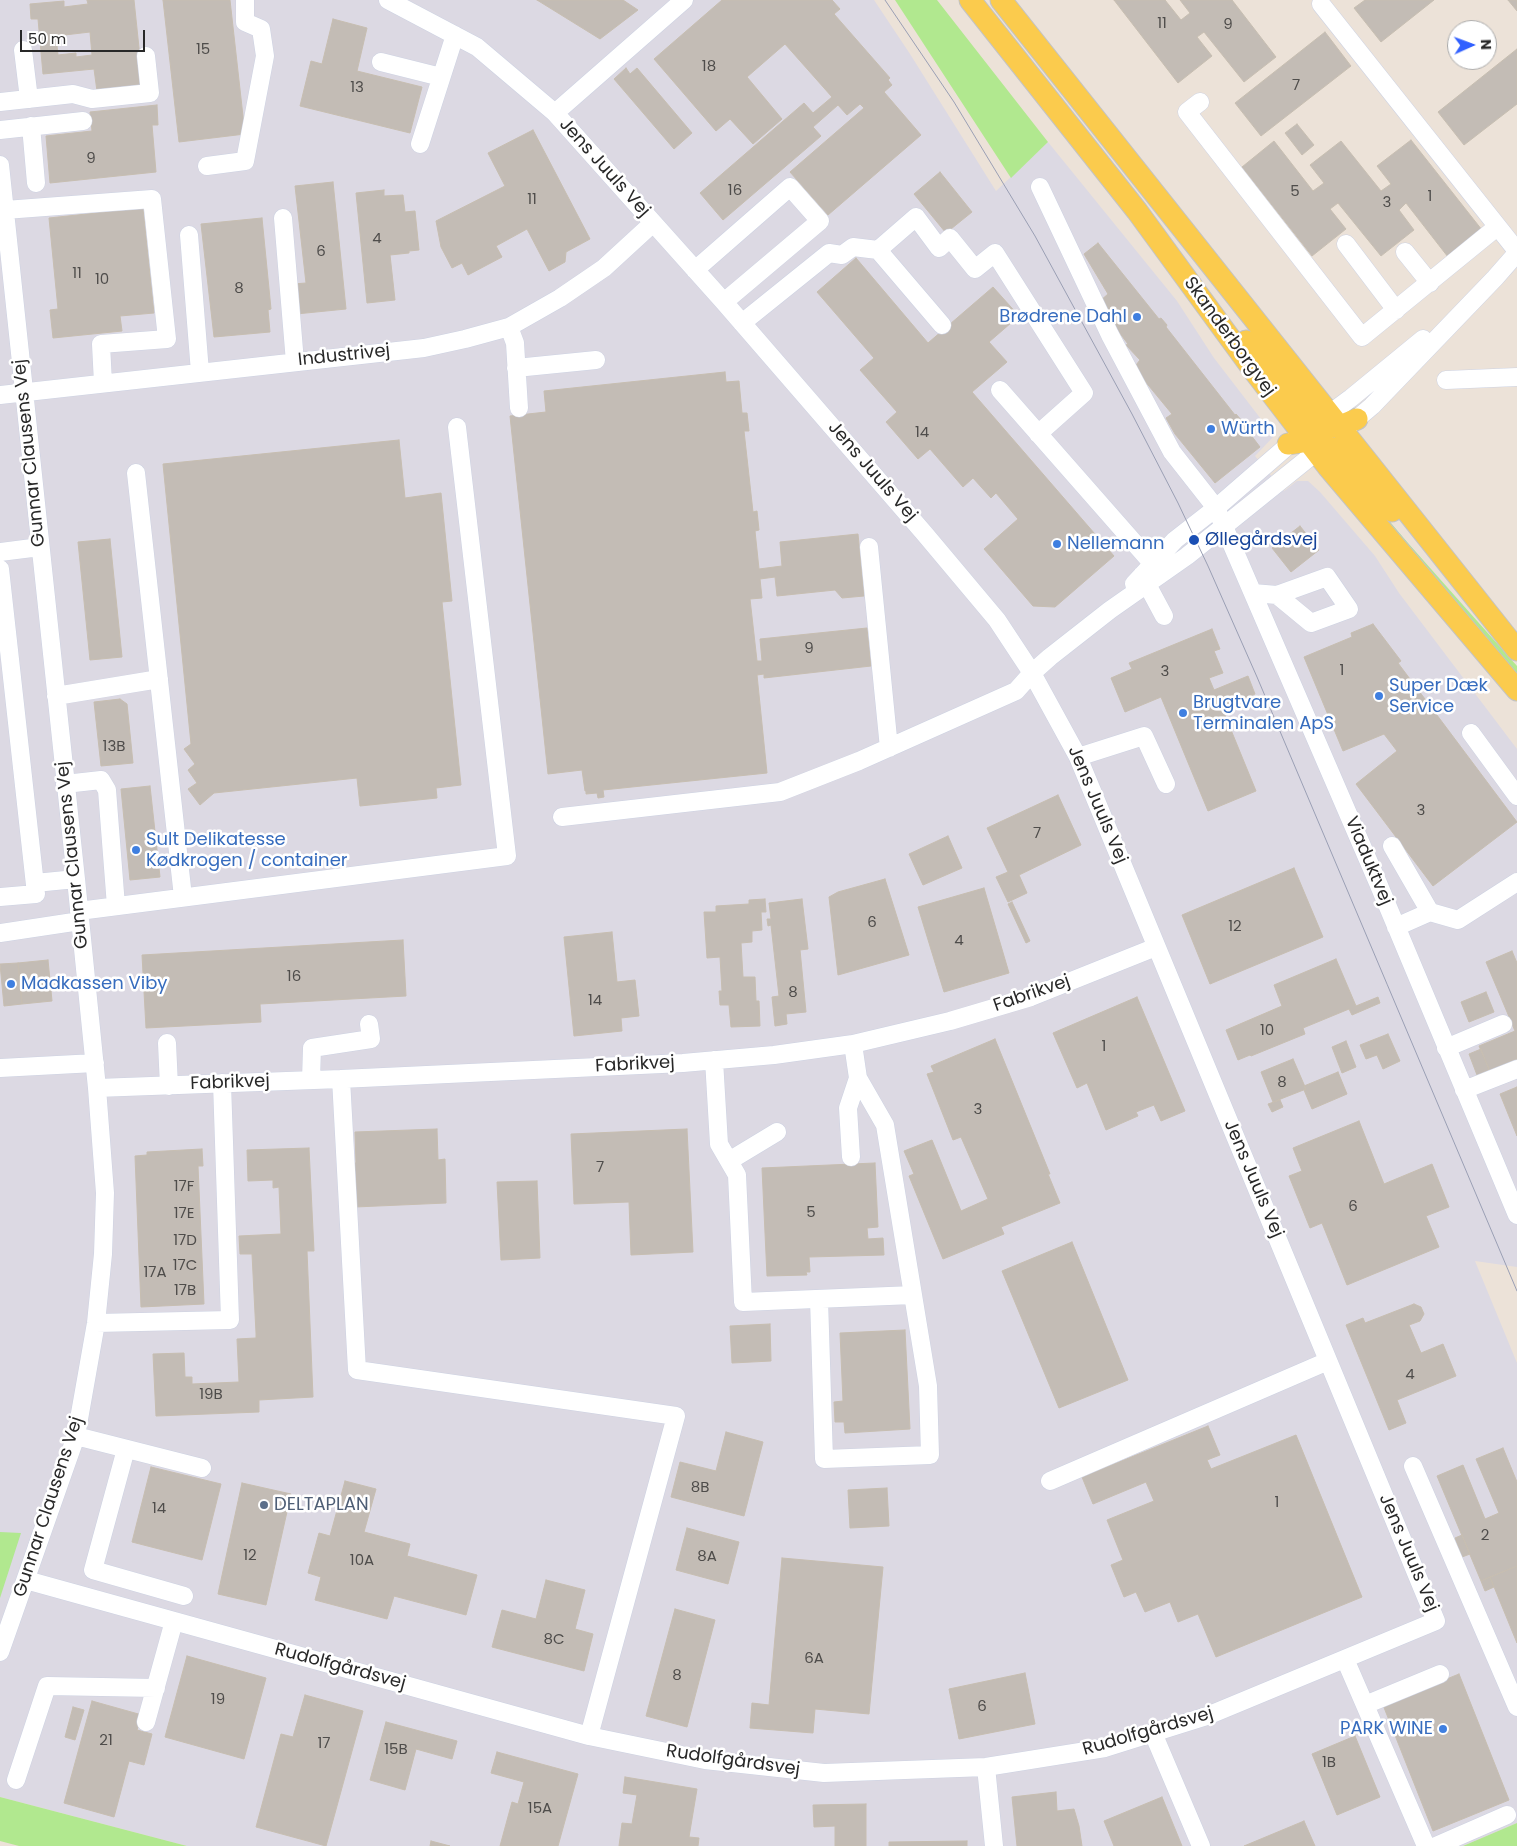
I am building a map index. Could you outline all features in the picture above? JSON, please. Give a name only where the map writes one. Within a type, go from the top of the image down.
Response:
[{"type":"main road","name":"Skanderborgvej","points":[[970,0],[1138,211],[1254,371],[1323,433],[1457,574],[1517,650]]},
{"type":"main road","name":"Skanderborgvej","points":[[1001,0],[1517,690]]},
{"type":"street","points":[[208,166],[245,161],[265,56],[261,28],[246,22],[245,0]]},
{"type":"street","name":"Jens Juuls Vej","points":[[555,114],[684,0]]},
{"type":"street","name":"Jens Juuls Vej","points":[[393,1],[477,47],[555,114],[724,302],[924,533],[997,620],[1032,673],[1078,757],[1436,1621]]},
{"type":"street","points":[[1151,574],[1176,540],[1216,508],[1323,433],[1372,406],[1495,278],[1517,252],[1321,4]]},
{"type":"street","points":[[420,144],[455,35]]},
{"type":"street","points":[[23,50],[29,99]]},
{"type":"street","points":[[0,102],[73,94],[92,99],[150,93],[146,56]]},
{"type":"street","points":[[381,62],[442,77]]},
{"type":"street","points":[[1200,102],[1187,112],[1362,337],[1497,227]]},
{"type":"street","points":[[0,130],[83,121]]},
{"type":"street","points":[[31,126],[36,183]]},
{"type":"street","name":"Gunnar Clausens Vej","points":[[0,166],[5,210],[7,297],[24,392],[80,916],[106,1193],[96,1323],[76,1436],[1,1647]]},
{"type":"street","points":[[695,270],[790,187],[820,221],[724,302]]},
{"type":"street","name":"Viaduktvej","points":[[1040,187],[1110,335],[1172,452],[1216,508],[1464,1090],[1512,1192],[1517,1216]]},
{"type":"street","points":[[5,210],[152,199],[167,339],[101,344],[104,383]]},
{"type":"street","points":[[878,250],[916,217],[939,248],[950,238],[975,269],[996,253],[1084,393],[1038,434]]},
{"type":"street","points":[[283,218],[295,362]]},
{"type":"street","name":"Industrivej","points":[[0,395],[424,348],[466,339],[509,327],[560,298],[604,268],[653,223]]},
{"type":"street","points":[[189,236],[200,372]]},
{"type":"street","points":[[1346,244],[1396,310]]},
{"type":"street","points":[[742,323],[829,253],[842,255],[853,247],[878,250],[942,325]]},
{"type":"street","points":[[1405,252],[1430,283]]},
{"type":"street","points":[[562,817],[780,792],[889,748],[1016,691],[1032,673],[1151,574],[1224,526],[1323,433],[1352,398],[1432,330],[1457,317]]},
{"type":"street","points":[[509,327],[514,342],[519,408]]},
{"type":"street","points":[[516,368],[596,360]]},
{"type":"street","points":[[1446,380],[1517,377]]},
{"type":"street","points":[[1000,390],[1151,574],[1164,616]]},
{"type":"street","points":[[0,933],[80,916],[116,906],[507,856],[457,428]]},
{"type":"street","points":[[136,473],[183,898]]},
{"type":"street","points":[[869,546],[889,748]]},
{"type":"street","points":[[0,552],[40,547]]},
{"type":"street","points":[[0,569],[36,894],[0,897]]},
{"type":"street","points":[[1253,593],[1277,595]]},
{"type":"street","points":[[56,696],[159,679]]},
{"type":"street","points":[[1470,733],[1517,796]]},
{"type":"street","points":[[1078,757],[1144,736],[1166,784]]},
{"type":"street","points":[[66,784],[101,780],[107,790],[116,906]]},
{"type":"street","points":[[1392,846],[1430,912]]},
{"type":"street","points":[[35,883],[76,879]]},
{"type":"street","points":[[1396,928],[1430,912],[1458,920],[1517,882]]},
{"type":"street","name":"Fabrikvej","points":[[97,1088],[341,1079],[714,1060],[774,1055],[853,1044],[950,1021],[1031,997],[1156,947]]},
{"type":"street","points":[[311,1080],[312,1048],[370,1039],[369,1024]]},
{"type":"street","points":[[1446,1048],[1503,1024]]},
{"type":"street","points":[[167,1043],[169,1086]]},
{"type":"street","points":[[819,1298],[824,1459],[930,1455],[928,1386],[885,1126],[858,1078],[853,1044]]},
{"type":"street","points":[[714,1060],[719,1144],[737,1175],[743,1302],[913,1295]]},
{"type":"street","points":[[0,1068],[95,1063]]},
{"type":"street","points":[[1464,1090],[1517,1069]]},
{"type":"street","points":[[851,1157],[848,1108],[858,1078]]},
{"type":"street","points":[[341,1079],[357,1370],[676,1416],[590,1736]]},
{"type":"street","points":[[96,1323],[230,1320],[222,1084]]},
{"type":"street","points":[[728,1161],[777,1132]]},
{"type":"street","points":[[1050,1481],[1328,1361]]},
{"type":"street","points":[[76,1436],[202,1468]]},
{"type":"street","points":[[126,1449],[93,1570],[184,1596]]},
{"type":"street","points":[[1413,1466],[1517,1707]]},
{"type":"street","name":"Rudolfgårdsvej","points":[[26,1580],[590,1736],[705,1760],[824,1773],[986,1767],[1105,1748],[1207,1716],[1436,1621]]},
{"type":"street","points":[[150,1614],[156,1588]]},
{"type":"street","points":[[146,1722],[174,1621]]},
{"type":"street","points":[[1345,1659],[1426,1846]]},
{"type":"street","points":[[1365,1705],[1440,1674]]},
{"type":"street","points":[[16,1780],[47,1686],[156,1688]]},
{"type":"street","points":[[1153,1733],[1201,1846]]},
{"type":"street","points":[[986,1767],[994,1846]]},
{"type":"street","points":[[1436,1846],[1507,1816]]},
{"type":"shaded area","points":[[0,0],[874,0],[996,191],[1048,142],[1177,301],[1214,358],[1274,436],[1255,456],[1284,491],[1297,481],[1308,481],[1320,492],[1375,556],[1399,593],[1517,749],[1517,1267],[1475,1261],[1517,1363],[1517,1823],[1463,1846],[187,1846],[0,1797]]},
{"type":"green space","points":[[895,0],[937,0],[1048,142],[1011,178]]},
{"type":"green space","points":[[1357,483],[1517,666],[1517,676],[1354,485]]},
{"type":"green space","points":[[0,1532],[21,1533],[0,1598]]},
{"type":"green space","points":[[0,1797],[187,1846],[19,1846],[0,1841]]},
{"type":"green space","points":[[1517,1823],[1517,1846],[1463,1846]]},
{"type":"building","points":[[87,0],[134,0],[143,86],[97,91],[94,69],[43,74],[38,19],[31,19],[30,4],[64,1],[64,7],[88,4]],"holes":[[[90,32],[92,55],[76,57],[76,53],[58,55],[56,36]]]},
{"type":"building","points":[[163,0],[230,0],[245,134],[179,142]]},
{"type":"building","points":[[537,0],[623,0],[638,10],[600,39]]},
{"type":"building","points":[[722,0],[832,0],[840,9],[834,14],[890,78],[888,80],[892,85],[884,92],[921,135],[828,215],[790,172],[864,108],[860,104],[847,115],[838,105],[813,127],[821,136],[723,220],[700,193],[804,103],[813,113],[832,97],[785,44],[747,77],[782,119],[753,144],[730,119],[716,131],[654,59]]},
{"type":"building","points":[[1114,0],[1165,0],[1181,20],[1190,13],[1180,0],[1232,0],[1276,57],[1244,82],[1204,32],[1197,37],[1212,56],[1178,83]]},
{"type":"building","points":[[1365,0],[1434,0],[1381,42],[1354,8]]},
{"type":"building","points":[[1508,0],[1517,0],[1517,11]]},
{"type":"building","points":[[333,19],[367,28],[357,71],[422,87],[410,133],[300,106],[311,61],[322,64]]},
{"type":"building","points":[[1325,32],[1351,66],[1261,136],[1235,103]]},
{"type":"building","points":[[1517,49],[1517,104],[1464,145],[1438,112],[1491,70],[1497,70],[1497,65]]},
{"type":"building","points":[[626,68],[630,74],[637,68],[692,133],[674,149],[614,79]]},
{"type":"building","points":[[157,105],[158,125],[152,125],[156,172],[50,183],[46,136],[92,131],[90,112]]},
{"type":"building","points":[[1297,124],[1314,145],[1302,155],[1285,133]]},
{"type":"building","points":[[533,130],[590,239],[566,252],[565,262],[549,271],[527,229],[496,246],[502,257],[468,275],[462,263],[452,268],[441,247],[436,221],[505,186],[488,153]]},
{"type":"building","points":[[1411,140],[1482,230],[1448,257],[1406,203],[1399,210],[1414,230],[1381,256],[1338,203],[1330,209],[1346,229],[1312,256],[1242,167],[1274,141],[1313,191],[1324,183],[1310,165],[1341,141],[1381,191],[1391,184],[1377,166]]},
{"type":"building","points":[[940,172],[972,212],[946,233],[914,194]]},
{"type":"building","points":[[333,182],[346,309],[296,314],[293,284],[306,283],[295,186]]},
{"type":"building","points":[[384,190],[384,196],[403,195],[405,212],[415,211],[419,250],[390,255],[395,300],[367,303],[356,193]]},
{"type":"building","points":[[143,208],[154,313],[120,316],[122,331],[53,338],[50,310],[58,309],[49,218]]},
{"type":"building","points":[[262,218],[271,309],[268,310],[270,332],[214,337],[201,224]]},
{"type":"building","points":[[1098,243],[1159,319],[1161,318],[1167,325],[1166,327],[1235,415],[1242,421],[1260,447],[1215,483],[1175,434],[1166,418],[1172,414],[1144,380],[1136,365],[1140,360],[1126,345],[1128,344],[1109,319],[1100,301],[1108,294],[1084,254]]},
{"type":"building","points":[[856,258],[928,343],[993,287],[1019,316],[989,342],[1007,362],[972,392],[1114,556],[1055,607],[1033,606],[984,549],[1018,519],[996,493],[991,498],[973,478],[963,487],[930,449],[918,459],[886,422],[897,412],[860,370],[874,358],[817,292]]},
{"type":"building","points":[[725,372],[726,382],[739,381],[742,413],[747,413],[749,431],[744,431],[753,512],[757,511],[759,530],[755,531],[759,569],[782,566],[780,542],[858,534],[864,596],[842,598],[835,590],[777,596],[775,577],[760,579],[762,598],[750,599],[757,661],[762,661],[760,639],[867,628],[871,666],[764,678],[764,674],[757,675],[767,773],[603,790],[604,797],[598,798],[597,793],[586,794],[582,770],[548,774],[510,416],[546,412],[544,391]]},
{"type":"building","points":[[399,440],[405,498],[441,493],[452,601],[442,602],[461,785],[436,788],[437,798],[360,806],[357,778],[214,793],[200,805],[188,789],[197,783],[188,770],[195,764],[184,749],[191,744],[163,464]]},
{"type":"building","points":[[1300,526],[1319,550],[1291,572],[1272,548]]},
{"type":"building","points":[[110,539],[122,657],[90,660],[78,542]]},
{"type":"building","points":[[1373,624],[1401,661],[1398,663],[1517,822],[1433,886],[1356,784],[1397,751],[1384,734],[1343,751],[1304,657],[1352,637],[1351,633]]},
{"type":"building","points":[[1212,629],[1220,649],[1214,651],[1223,673],[1209,678],[1214,690],[1248,676],[1255,694],[1222,708],[1256,791],[1208,811],[1161,697],[1125,712],[1111,678],[1132,669],[1129,663]]},
{"type":"building","points":[[120,699],[127,704],[133,763],[101,766],[94,702]]},
{"type":"building","points":[[150,786],[160,877],[130,880],[121,789]]},
{"type":"building","points":[[1058,795],[1081,845],[1019,875],[1027,893],[1008,902],[996,877],[1008,872],[987,828]]},
{"type":"building","points":[[948,836],[962,868],[923,885],[909,854]]},
{"type":"building","points":[[1294,868],[1323,937],[1210,984],[1182,915]]},
{"type":"building","points":[[885,879],[909,955],[838,975],[829,897],[838,892]]},
{"type":"building","points":[[984,888],[1009,973],[944,992],[918,907]]},
{"type":"building","points":[[765,899],[766,912],[761,912],[762,930],[752,931],[752,942],[741,943],[743,977],[755,977],[756,1001],[759,1001],[760,1026],[731,1027],[729,1005],[720,1005],[719,991],[722,991],[720,957],[707,958],[704,912],[716,912],[716,906],[749,904],[749,900]]},
{"type":"building","points":[[802,899],[808,949],[800,950],[806,1012],[786,1014],[787,1024],[775,1026],[772,997],[779,996],[771,925],[768,926],[767,919],[771,919],[769,903]]},
{"type":"building","points":[[1012,902],[1030,941],[1026,943],[1008,904]]},
{"type":"building","points":[[612,932],[617,982],[635,980],[639,1016],[621,1018],[622,1031],[574,1036],[564,937]]},
{"type":"building","points":[[403,940],[406,996],[260,1004],[261,1022],[146,1028],[142,955]]},
{"type":"building","points":[[1512,951],[1517,963],[1517,1059],[1490,1071],[1479,1046],[1515,1031],[1486,962]]},
{"type":"building","points":[[1336,959],[1356,1006],[1378,997],[1380,1003],[1352,1015],[1349,1009],[1303,1028],[1305,1034],[1238,1060],[1226,1030],[1282,1006],[1274,985]]},
{"type":"building","points":[[48,960],[52,1001],[22,1004],[18,963]]},
{"type":"building","points":[[18,963],[22,1004],[4,1006],[0,964]]},
{"type":"building","points":[[1486,992],[1494,1012],[1469,1022],[1461,1002]]},
{"type":"building","points":[[1137,997],[1185,1111],[1161,1121],[1154,1105],[1136,1112],[1138,1116],[1106,1130],[1087,1083],[1077,1088],[1053,1033]]},
{"type":"building","points":[[1388,1034],[1400,1061],[1383,1069],[1377,1055],[1366,1059],[1360,1045]]},
{"type":"building","points":[[995,1039],[1060,1203],[1001,1227],[1004,1234],[943,1259],[909,1176],[914,1174],[904,1151],[932,1140],[961,1211],[988,1199],[961,1137],[953,1140],[927,1074],[934,1072],[931,1066]]},
{"type":"building","points":[[1346,1041],[1356,1067],[1342,1073],[1332,1047]]},
{"type":"building","points":[[1481,1049],[1489,1070],[1477,1075],[1469,1054]]},
{"type":"building","points":[[1293,1059],[1306,1089],[1273,1102],[1261,1072]]},
{"type":"building","points":[[1338,1072],[1347,1094],[1312,1109],[1304,1086]]},
{"type":"building","points":[[1517,1087],[1517,1136],[1500,1094]]},
{"type":"building","points":[[1280,1100],[1283,1107],[1272,1112],[1268,1104]]},
{"type":"building","points":[[1359,1121],[1384,1184],[1432,1164],[1449,1207],[1426,1216],[1439,1247],[1347,1285],[1322,1223],[1310,1228],[1289,1176],[1302,1171],[1293,1148]]},
{"type":"building","points":[[437,1129],[438,1160],[445,1159],[446,1203],[355,1207],[353,1163],[356,1163],[355,1132]]},
{"type":"building","points":[[687,1129],[693,1252],[631,1255],[629,1202],[574,1204],[571,1134]]},
{"type":"building","points":[[309,1148],[314,1251],[307,1251],[313,1397],[259,1400],[259,1412],[156,1416],[153,1354],[184,1353],[185,1377],[192,1377],[192,1384],[239,1382],[237,1339],[256,1338],[256,1333],[252,1254],[240,1254],[239,1236],[281,1234],[279,1187],[273,1188],[273,1180],[248,1181],[247,1150]]},
{"type":"building","points":[[202,1149],[203,1166],[198,1166],[204,1304],[141,1307],[135,1156],[147,1155],[147,1152]]},
{"type":"building","points":[[875,1163],[878,1227],[867,1228],[868,1239],[883,1238],[884,1255],[809,1257],[810,1272],[806,1272],[807,1275],[767,1276],[762,1168]]},
{"type":"building","points":[[537,1181],[540,1258],[501,1260],[497,1182]]},
{"type":"building","points":[[1072,1242],[1128,1380],[1059,1408],[1002,1271]]},
{"type":"building","points":[[1414,1304],[1421,1307],[1424,1314],[1420,1321],[1409,1325],[1421,1353],[1443,1344],[1456,1376],[1397,1400],[1406,1423],[1389,1430],[1346,1325],[1363,1318],[1365,1323]]},
{"type":"building","points":[[770,1324],[771,1361],[732,1363],[730,1326]]},
{"type":"building","points":[[905,1330],[910,1429],[845,1433],[844,1422],[835,1422],[834,1402],[843,1401],[840,1333]]},
{"type":"building","points":[[1208,1426],[1220,1455],[1207,1460],[1211,1469],[1296,1435],[1362,1597],[1216,1657],[1198,1614],[1178,1622],[1170,1602],[1145,1612],[1136,1592],[1124,1597],[1111,1565],[1123,1560],[1107,1520],[1154,1501],[1146,1482],[1093,1504],[1082,1477]]},
{"type":"building","points":[[726,1432],[763,1442],[744,1516],[671,1497],[680,1462],[716,1471]]},
{"type":"building","points":[[1503,1448],[1517,1482],[1517,1566],[1481,1581],[1437,1476],[1463,1465],[1485,1519],[1499,1513],[1476,1459]]},
{"type":"building","points":[[151,1467],[221,1484],[202,1560],[132,1542]]},
{"type":"building","points":[[345,1481],[376,1489],[364,1532],[410,1544],[407,1556],[477,1575],[466,1615],[394,1596],[387,1619],[315,1600],[321,1577],[308,1573],[319,1533],[330,1536]]},
{"type":"building","points":[[242,1483],[291,1494],[266,1605],[218,1594]]},
{"type":"building","points":[[887,1488],[889,1526],[850,1528],[848,1490]]},
{"type":"building","points":[[687,1528],[739,1542],[728,1584],[676,1570]]},
{"type":"building","points":[[1462,1535],[1470,1554],[1462,1557],[1455,1538]]},
{"type":"building","points":[[782,1558],[883,1567],[869,1714],[815,1709],[813,1733],[750,1728],[752,1703],[769,1705]]},
{"type":"building","points":[[1517,1566],[1517,1643],[1490,1577]]},
{"type":"building","points":[[1490,1577],[1494,1587],[1485,1591],[1481,1581]]},
{"type":"building","points":[[546,1580],[585,1590],[575,1629],[593,1634],[584,1671],[492,1647],[502,1610],[536,1619]]},
{"type":"building","points":[[675,1609],[715,1620],[687,1727],[646,1716]]},
{"type":"building","points":[[187,1656],[266,1678],[244,1759],[165,1737]]},
{"type":"building","points":[[1025,1673],[1035,1724],[959,1739],[949,1689]]},
{"type":"building","points":[[1459,1674],[1509,1800],[1433,1831],[1383,1705]]},
{"type":"building","points":[[305,1695],[363,1711],[326,1846],[256,1827],[281,1734],[293,1737]]},
{"type":"building","points":[[92,1701],[142,1715],[137,1730],[152,1734],[144,1765],[129,1761],[114,1817],[64,1803]]},
{"type":"building","points":[[73,1707],[84,1710],[75,1740],[65,1737]]},
{"type":"building","points":[[386,1722],[457,1741],[452,1759],[416,1749],[405,1790],[370,1780]]},
{"type":"building","points":[[1355,1736],[1380,1797],[1337,1815],[1312,1754]]},
{"type":"building","points":[[497,1752],[578,1774],[558,1846],[500,1846],[512,1802],[518,1804],[524,1782],[491,1773]]},
{"type":"building","points":[[625,1777],[697,1789],[689,1837],[699,1838],[698,1846],[619,1846],[622,1823],[632,1824],[637,1795],[623,1793]]},
{"type":"building","points":[[1056,1792],[1057,1811],[1074,1809],[1082,1846],[1017,1846],[1012,1797]]},
{"type":"building","points":[[1162,1797],[1182,1846],[1114,1846],[1104,1821]]},
{"type":"building","points":[[866,1804],[866,1846],[835,1846],[835,1826],[814,1827],[813,1805]]},
{"type":"building","points":[[1304,1821],[1315,1846],[1244,1846]]},
{"type":"building","points":[[431,1841],[450,1846],[430,1846]]},
{"type":"building","points":[[967,1841],[967,1846],[889,1846],[889,1842]]},
{"type":"tram line","points":[[885,0],[954,102],[1035,236],[1178,503],[1257,677],[1517,1291]]},
{"type":"place","name":"Brødrene Dahl","points":[[1137,317]]},
{"type":"place","name":"Würth","points":[[1211,429]]},
{"type":"place","name":"Øllegårdsvej","points":[[1194,540]]},
{"type":"place","name":"Nellemann","points":[[1057,544]]},
{"type":"place","name":"Super Dæk Service","points":[[1379,696]]},
{"type":"place","name":"Brugtvare Terminalen ApS","points":[[1183,713]]},
{"type":"place","name":"Sult Delikatesse Kødkrogen / container","points":[[136,850]]},
{"type":"place","name":"Madkassen Viby","points":[[11,984]]},
{"type":"place","name":"DELTAPLAN","points":[[264,1505]]},
{"type":"place","name":"PARK WINE","points":[[1443,1729]]}]
